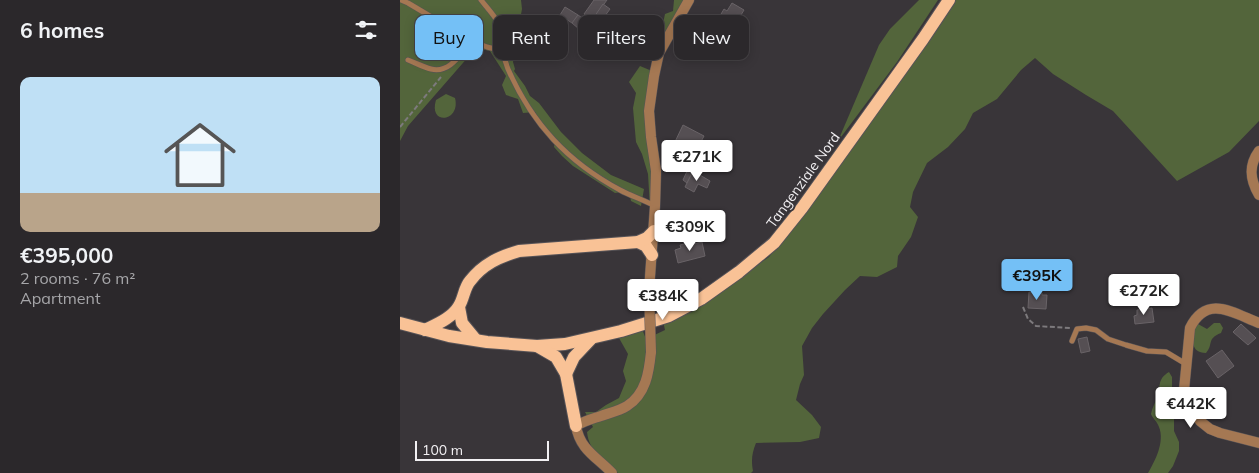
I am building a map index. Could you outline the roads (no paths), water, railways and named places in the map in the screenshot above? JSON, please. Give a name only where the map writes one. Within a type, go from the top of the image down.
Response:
[{"type":"main road","name":"Tangenziale Nord","points":[[400,323],[449,336],[476,340],[537,346],[565,344],[621,331],[668,316],[701,299],[739,272],[774,243],[802,208],[949,0]]},
{"type":"main road","points":[[425,330],[444,322],[459,307],[469,282],[486,265],[502,256],[519,251],[638,242],[647,238],[654,231]]},
{"type":"main road","points":[[638,242],[646,246],[652,255]]},
{"type":"main road","points":[[459,307],[462,323],[476,340]]},
{"type":"main road","points":[[566,374],[574,357],[590,339]]},
{"type":"main road","points":[[537,346],[556,357],[566,374],[576,426]]},
{"type":"street","points":[[612,473],[584,447],[578,436],[576,426],[627,406],[644,386],[648,376],[652,352],[649,291],[656,206],[656,171],[649,111],[654,76],[660,53],[689,0]]},
{"type":"street","points":[[1259,151],[1251,164],[1251,177],[1259,195]]},
{"type":"street","points":[[1259,323],[1223,309],[1215,308],[1199,315],[1190,328],[1184,390],[1192,411],[1210,429],[1259,443]]},
{"type":"lane","points":[[400,0],[428,15]]},
{"type":"lane","points":[[481,0],[493,15]]},
{"type":"lane","points":[[408,60],[432,70],[442,69],[451,65],[455,60]]},
{"type":"lane","points":[[505,60],[520,95],[541,127],[560,147],[588,170],[604,180],[656,206]]},
{"type":"lane","points":[[1072,341],[1077,329],[1096,330],[1108,339],[1147,350],[1166,352],[1186,364]]}]
